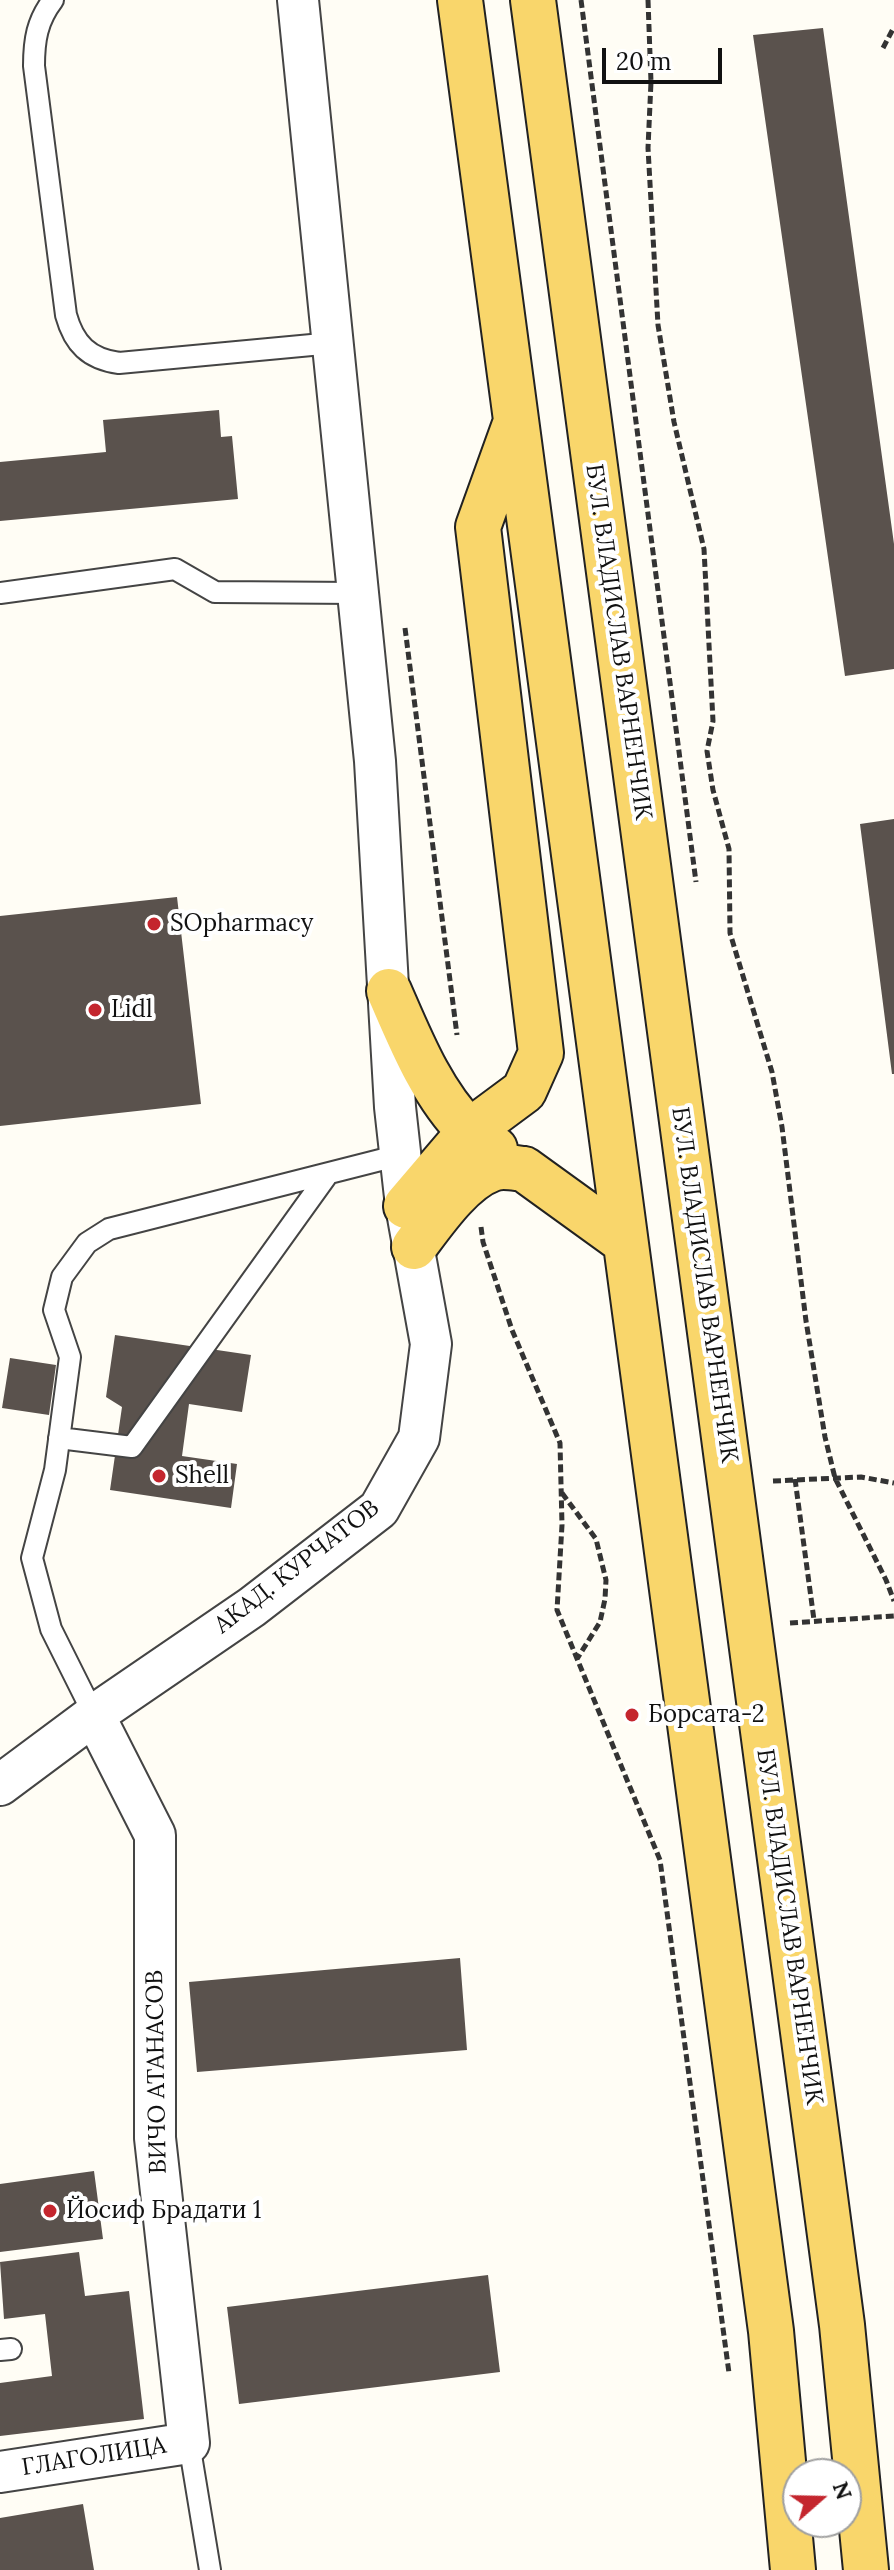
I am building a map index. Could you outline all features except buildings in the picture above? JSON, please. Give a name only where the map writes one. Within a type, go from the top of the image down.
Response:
[{"type":"main road","points":[[460,0],[771,2331],[793,2570]]},
{"type":"main road","name":"БУЛ. ВЛАДИСЛАВ ВАРНЕНЧИК","points":[[533,0],[840,2309],[866,2570]]},
{"type":"main road","points":[[410,1226],[470,1131],[524,1091],[541,1053],[478,527],[516,421]]},
{"type":"main road","points":[[389,991],[413,1046],[433,1081],[470,1131],[625,1242]]},
{"type":"main road","points":[[410,1226],[492,1169],[524,1169]]},
{"type":"street","name":"АКАД. КУРЧАТОВ","points":[[0,1785],[94,1715],[252,1607],[379,1509],[419,1438],[431,1344],[410,1226],[395,1107],[375,761],[298,0]]},
{"type":"street","name":"ВИЧО АТАНАСОВ","points":[[94,1715],[155,1835],[155,2138],[189,2443]]},
{"type":"street","name":"ГЛАГОЛИЦА","points":[[0,2472],[189,2443]]},
{"type":"lane","points":[[53,0],[42,15],[34,40],[34,66],[66,315],[78,344],[103,361],[119,363],[333,343]]},
{"type":"lane","points":[[0,593],[175,569],[215,592],[358,593]]},
{"type":"lane","points":[[94,1715],[51,1629],[32,1558],[55,1470],[70,1357],[54,1310],[62,1277],[87,1243],[109,1229],[400,1155]]},
{"type":"lane","points":[[59,1438],[132,1447],[328,1174]]},
{"type":"lane","points":[[189,2443],[210,2570]]},
{"type":"path","points":[[648,0],[651,82],[648,148],[658,325],[674,422],[704,549],[713,721],[707,751],[713,790],[729,849],[730,933],[772,1072],[782,1127],[806,1321],[835,1478],[894,1601]]},
{"type":"path","points":[[883,48],[894,27]]},
{"type":"path","points":[[403,613],[458,1037]]},
{"type":"path","points":[[475,1179],[483,1242],[512,1330],[560,1443],[562,1525],[557,1610],[660,1860],[729,2376]]},
{"type":"path","points":[[773,1481],[861,1477],[894,1483]]},
{"type":"path","points":[[795,1479],[814,1620]]},
{"type":"path","points":[[562,1492],[596,1539],[606,1580],[600,1622],[577,1660]]},
{"type":"path","points":[[789,1623],[894,1616]]},
{"type":"place","name":"SOpharmacy","points":[[154,924]]},
{"type":"place","name":"Lidl","points":[[95,1010]]},
{"type":"place","name":"Shell","points":[[159,1476]]},
{"type":"place","name":"Борсата-2","points":[[632,1715]]},
{"type":"place","name":"Йосиф Брадати 1","points":[[50,2211]]}]
